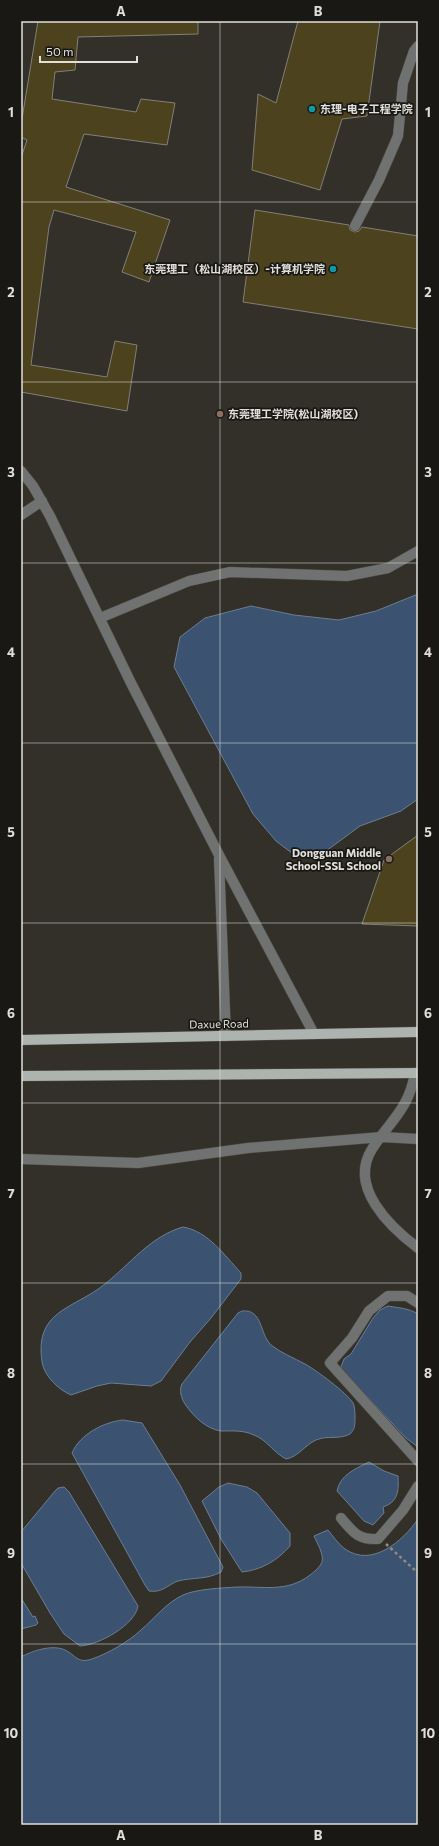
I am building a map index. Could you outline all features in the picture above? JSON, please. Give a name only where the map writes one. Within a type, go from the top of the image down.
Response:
[{"type":"main road","name":"Daxue Road","points":[[21,1040],[418,1032]]},
{"type":"main road","points":[[21,1076],[416,1073]]},
{"type":"street","points":[[355,226],[379,180],[398,136],[403,83],[414,51],[418,46]]},
{"type":"street","points":[[21,471],[33,486],[42,501],[219,855],[314,1034]]},
{"type":"street","points":[[21,515],[42,501]]},
{"type":"street","points":[[100,618],[188,581],[230,572],[347,576],[388,568],[418,551]]},
{"type":"street","points":[[219,855],[226,1036]]},
{"type":"street","points":[[416,1073],[405,1106],[372,1150],[366,1162],[364,1174],[366,1184],[372,1198],[380,1211],[394,1227],[418,1248]]},
{"type":"street","points":[[21,1160],[138,1162],[248,1148],[382,1137],[418,1138]]},
{"type":"street","points":[[418,1303],[407,1296],[388,1296],[370,1311],[352,1338],[330,1363],[418,1461]]},
{"type":"street","points":[[341,1518],[356,1535],[368,1540],[378,1539],[403,1510],[418,1486]]},
{"type":"path","points":[[385,1542],[418,1573]]},
{"type":"water","points":[[418,594],[418,799],[401,811],[360,826],[322,854],[297,857],[276,841],[253,814],[174,667],[180,637],[205,618],[251,606],[294,615],[339,620],[376,611]]},
{"type":"water","points":[[183,1227],[200,1233],[215,1245],[241,1273],[241,1279],[211,1318],[190,1342],[161,1381],[151,1386],[111,1383],[71,1395],[62,1390],[49,1377],[43,1367],[42,1362],[41,1345],[44,1331],[50,1321],[69,1306],[105,1284],[141,1251],[171,1231]]},
{"type":"water","points":[[388,1306],[407,1309],[418,1314],[418,1447],[406,1438],[342,1370],[341,1367],[344,1359],[351,1354],[373,1318],[380,1310]]},
{"type":"water","points":[[242,1311],[249,1311],[254,1314],[271,1345],[316,1371],[350,1399],[354,1405],[355,1423],[350,1434],[342,1437],[316,1440],[294,1456],[286,1459],[259,1437],[250,1433],[215,1430],[205,1425],[192,1413],[182,1397],[182,1384],[238,1313]]},
{"type":"water","points":[[123,1420],[142,1423],[180,1485],[223,1567],[221,1572],[216,1575],[178,1581],[158,1591],[149,1591],[145,1585],[72,1453],[81,1440],[93,1430],[108,1423]]},
{"type":"water","points":[[369,1462],[384,1471],[398,1476],[398,1491],[395,1499],[383,1507],[384,1513],[373,1525],[364,1521],[337,1491],[341,1481],[349,1473]]},
{"type":"water","points":[[228,1483],[247,1487],[257,1493],[290,1533],[290,1546],[280,1556],[262,1567],[242,1572],[221,1539],[202,1501],[219,1487]]},
{"type":"water","points":[[64,1487],[69,1492],[138,1606],[130,1620],[123,1627],[106,1638],[88,1645],[80,1646],[64,1634],[21,1563],[21,1532],[55,1491],[58,1488]]},
{"type":"water","points":[[418,1519],[418,1825],[21,1825],[21,1657],[48,1648],[60,1648],[69,1652],[80,1660],[98,1657],[130,1639],[166,1606],[177,1598],[188,1593],[217,1588],[275,1587],[301,1581],[315,1571],[322,1562],[321,1552],[314,1536],[328,1530],[345,1549],[355,1554],[376,1554],[386,1549],[404,1536]]},
{"type":"water","points":[[21,1598],[33,1617],[35,1616],[38,1623],[36,1625],[21,1629]]},
{"type":"building","points":[[38,21],[198,21],[198,34],[78,37],[75,70],[55,72],[52,99],[136,112],[141,99],[175,103],[167,145],[84,134],[66,187],[170,220],[149,282],[122,272],[136,232],[54,210],[49,227],[31,365],[107,377],[115,341],[137,345],[127,411],[21,392],[21,158],[27,140],[21,137],[21,125]]},
{"type":"building","name":"东理-电子工程学院","points":[[298,21],[380,21],[367,116],[342,119],[320,190],[252,170],[258,94],[276,103]]},
{"type":"building","name":"东莞理工（松山湖校区）-计算机学院","points":[[255,210],[349,225],[350,230],[355,232],[359,231],[362,227],[418,236],[418,329],[243,302]]},
{"type":"building","points":[[418,835],[418,926],[362,924],[384,860]]},
{"type":"place","name":"东理-电子工程学院","points":[[312,109]]},
{"type":"place","name":"东莞理工（松山湖校区）-计算机学院","points":[[333,269]]},
{"type":"place","name":"东莞理工学院(松山湖校区)","points":[[220,414]]},
{"type":"place","name":"Dongguan Middle School-SSL School","points":[[389,859]]}]
